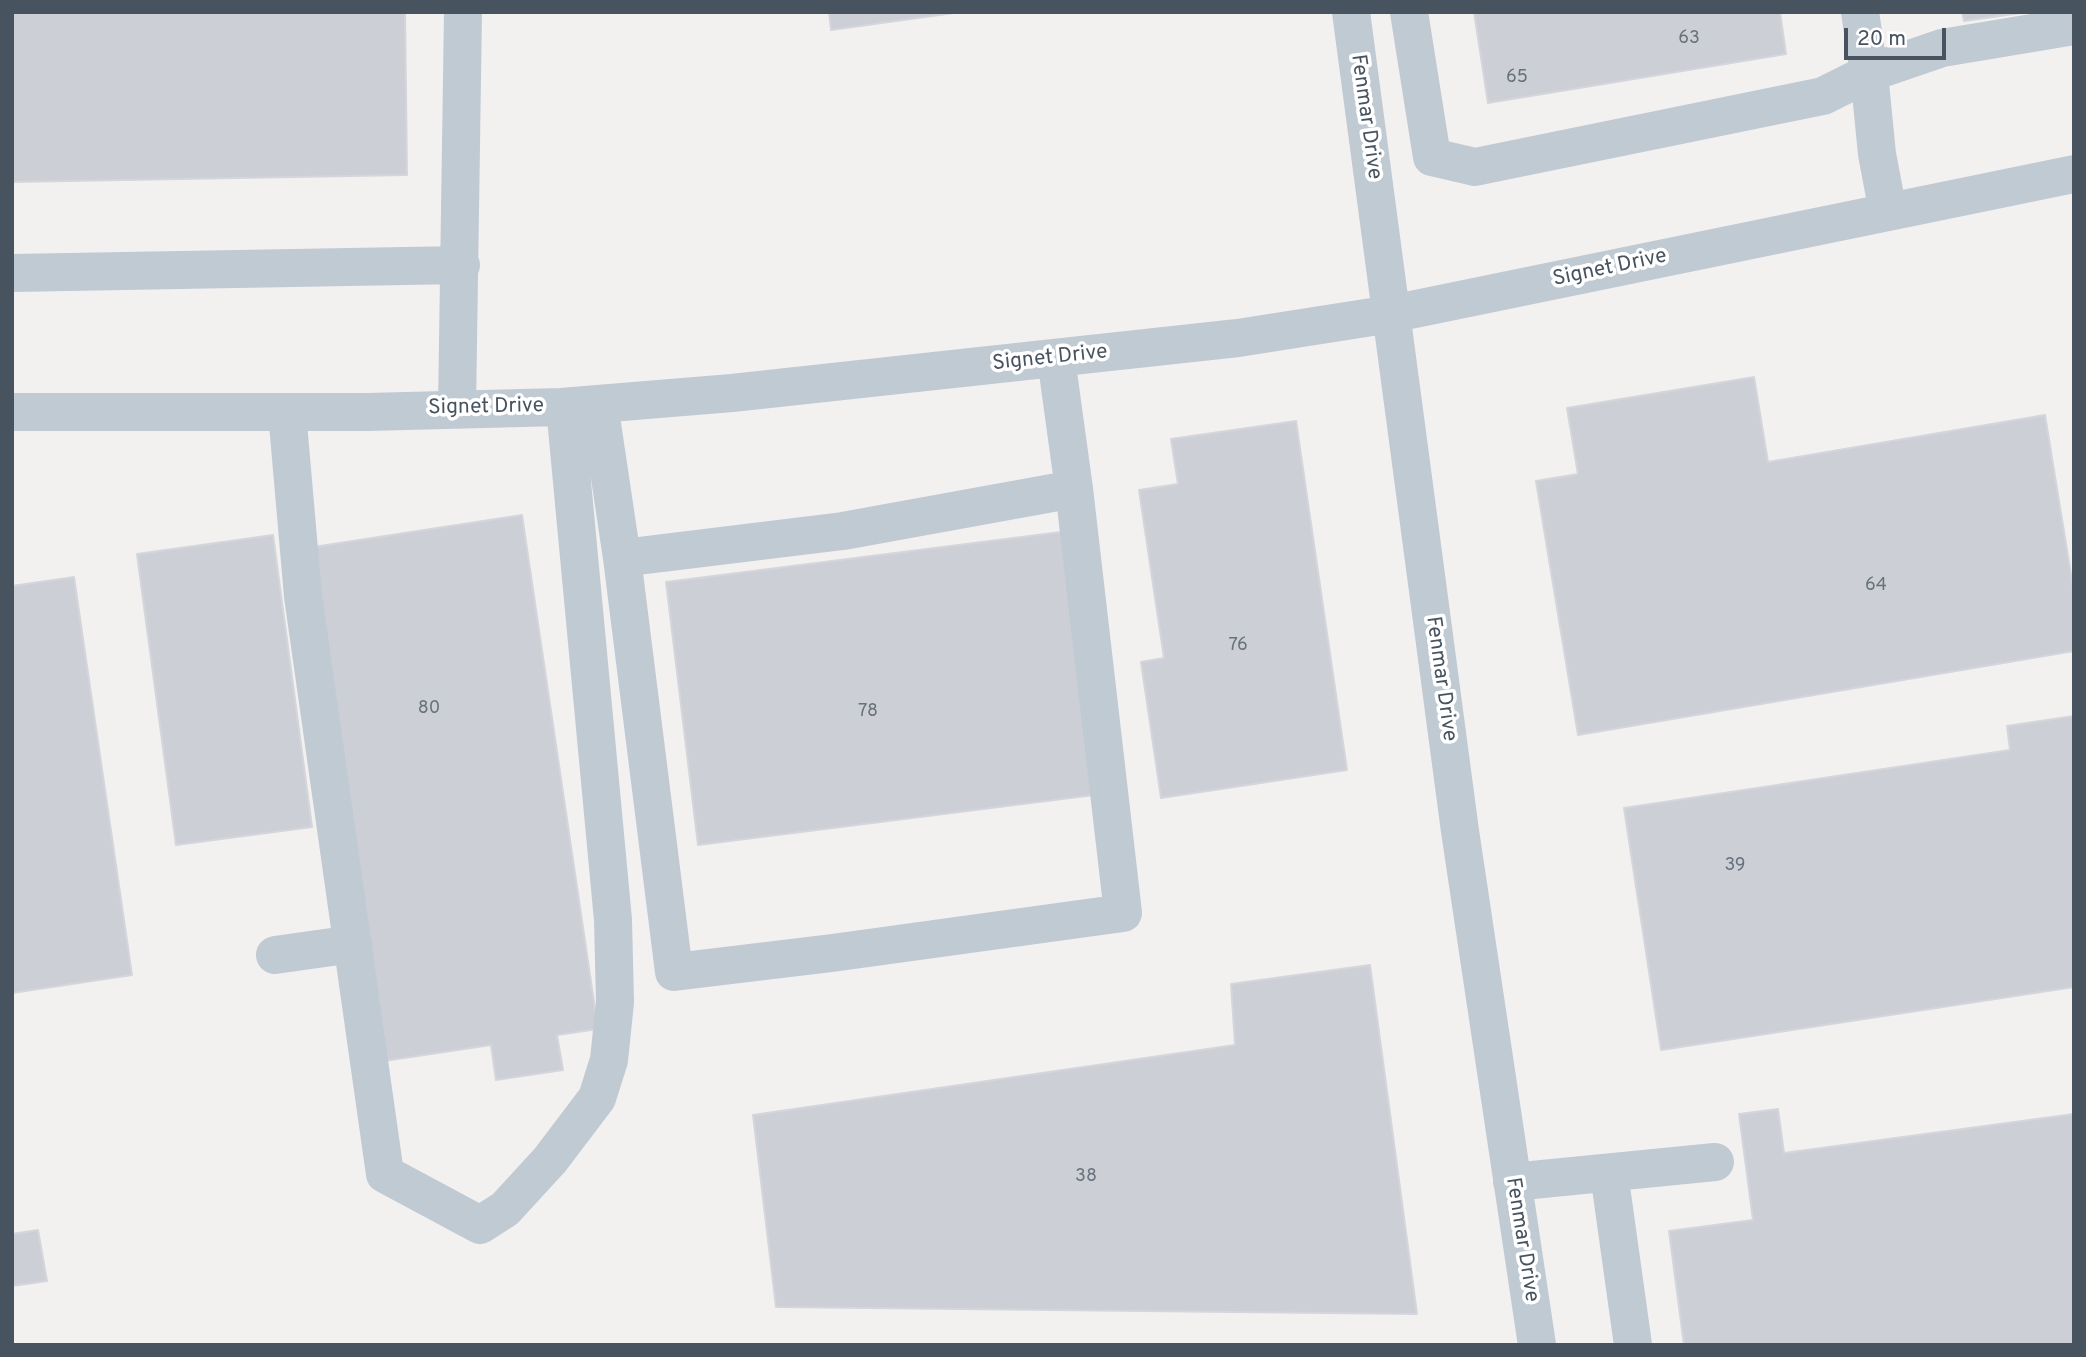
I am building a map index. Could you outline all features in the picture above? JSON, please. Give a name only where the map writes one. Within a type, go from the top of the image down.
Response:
[{"type":"street","points":[[457,408],[463,12]]},
{"type":"street","name":"Fenmar Drive","points":[[1351,12],[1460,831],[1537,1345]]},
{"type":"street","points":[[1409,12],[1432,157],[1475,167],[1823,96],[1868,73],[1942,48],[2074,26]]},
{"type":"street","points":[[1860,12],[1877,154],[1888,212]]},
{"type":"street","name":"Signet Drive","points":[[12,412],[287,412],[582,405],[732,394],[1238,338],[1391,314],[2074,174]]},
{"type":"street","points":[[12,273],[461,265]]},
{"type":"street","points":[[582,405],[622,558],[674,972],[1123,913],[1074,489],[1056,358]]},
{"type":"street","points":[[287,412],[303,596],[385,1174],[480,1225],[505,1209],[550,1160],[597,1097],[609,1060],[615,1002],[613,920],[582,405]]},
{"type":"street","points":[[622,558],[843,531],[1074,489]]},
{"type":"street","points":[[275,956],[353,944]]},
{"type":"street","points":[[1512,1182],[1715,1163]]},
{"type":"street","points":[[1609,1173],[1633,1345]]},
{"type":"building","points":[[12,12],[405,12],[407,175],[12,182]]},
{"type":"building","points":[[829,12],[961,12],[831,30]]},
{"type":"building","points":[[1474,12],[1780,12],[1786,54],[1488,103]]},
{"type":"building","points":[[1962,12],[2028,12],[1964,21]]},
{"type":"building","points":[[1754,377],[1768,462],[2045,415],[2074,593],[2074,651],[1578,735],[1536,481],[1578,474],[1567,408]]},
{"type":"building","points":[[1296,421],[1347,770],[1161,798],[1141,662],[1164,658],[1139,490],[1178,484],[1171,439]]},
{"type":"building","points":[[522,515],[598,1029],[557,1035],[563,1070],[496,1080],[491,1045],[384,1061],[307,548]]},
{"type":"building","points":[[1069,531],[1102,794],[698,845],[666,582]]},
{"type":"building","points":[[273,535],[312,827],[176,845],[137,554]]},
{"type":"building","points":[[74,577],[132,975],[12,993],[12,586]]},
{"type":"building","points":[[2074,716],[2074,987],[1661,1050],[1624,808],[2010,750],[2007,726]]},
{"type":"building","points":[[1370,965],[1417,1314],[776,1307],[753,1115],[1235,1045],[1231,984]]},
{"type":"building","points":[[1778,1109],[1784,1153],[2074,1114],[2074,1345],[1684,1345],[1669,1231],[1753,1220],[1739,1114]]},
{"type":"building","points":[[38,1230],[47,1281],[12,1286],[12,1234]]}]
